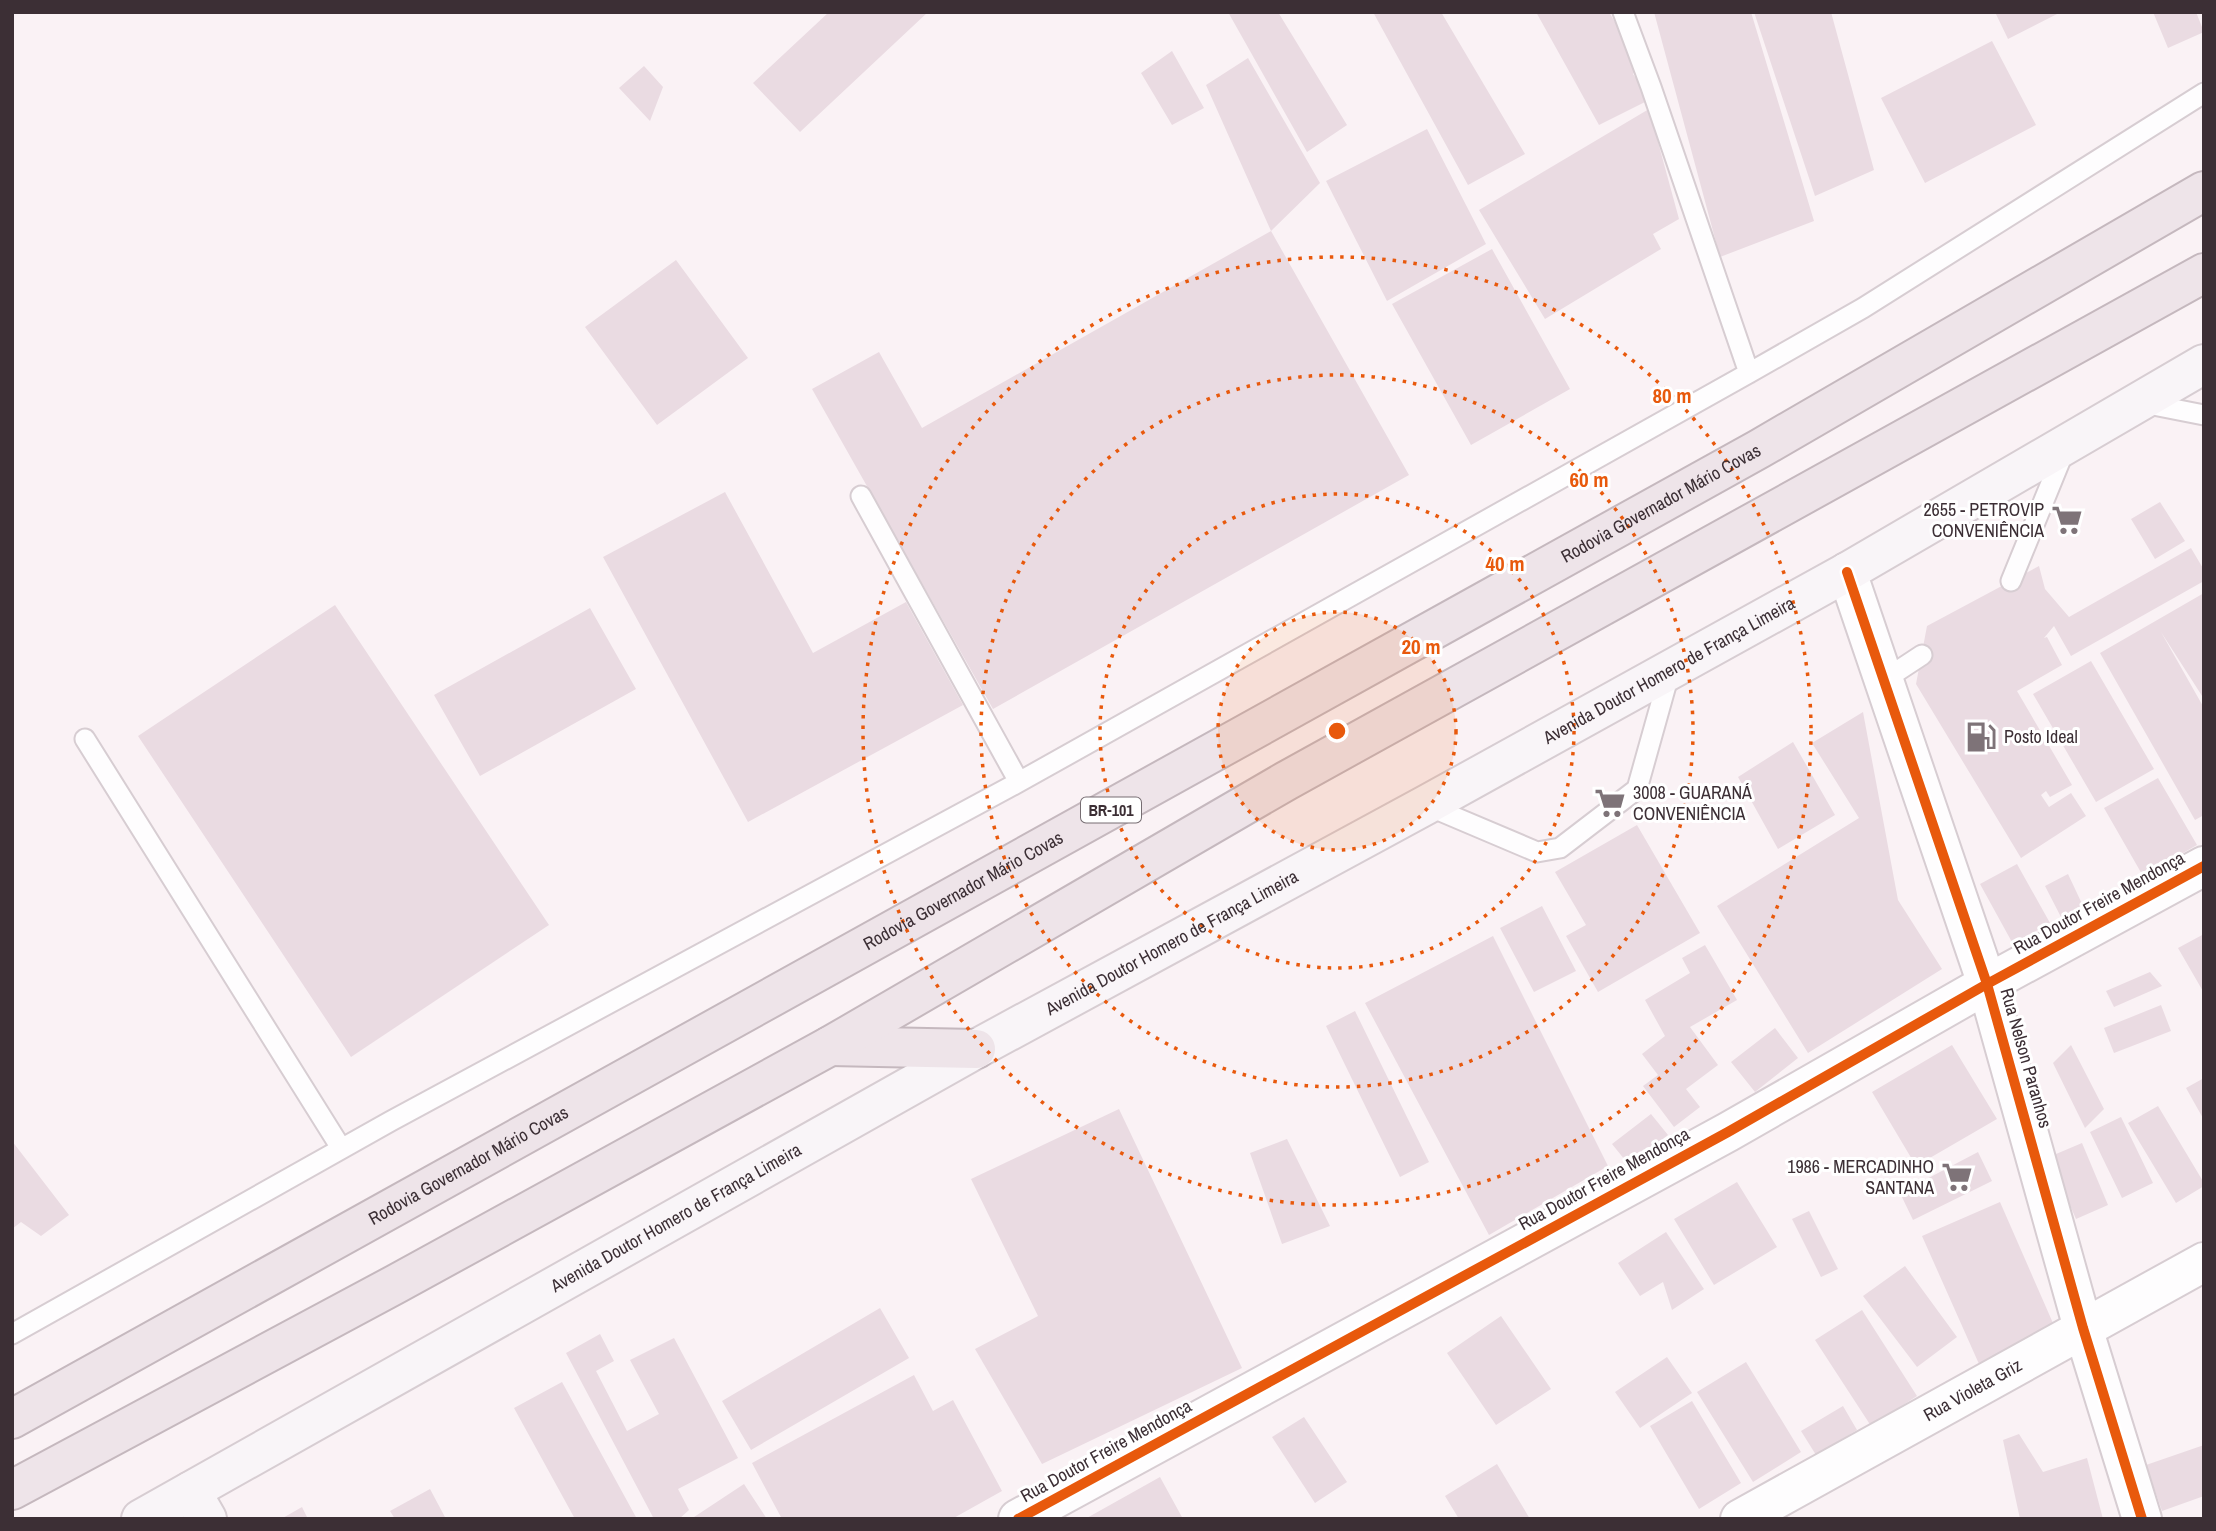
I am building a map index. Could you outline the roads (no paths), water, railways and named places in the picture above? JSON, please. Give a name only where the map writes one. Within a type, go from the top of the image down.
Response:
[{"type":"highway","name":"Rodovia Governador Mário Covas","points":[[12,1419],[1747,456],[2204,191]]},
{"type":"highway","points":[[12,1490],[831,1046],[1286,781],[2204,273]]},
{"type":"highway","points":[[831,1046],[976,1049]]},
{"type":"main road","name":"Avenida Doutor Homero de França Limeira","points":[[141,1519],[199,1505],[976,1049],[1426,805],[1847,572],[2204,364]]},
{"type":"street","name":"Rua Nelson Paranhos","points":[[1847,572],[1987,984],[2083,1328],[2142,1519]]},
{"type":"street","name":"Rua Doutor Freire Mendonça","points":[[1018,1519],[1728,1132],[1987,984],[2204,866]]},
{"type":"street","name":"Rua Violeta Griz","points":[[1740,1519],[2204,1262]]},
{"type":"lane","points":[[1623,12],[1749,373]]},
{"type":"lane","points":[[12,1335],[341,1148],[1019,782],[1749,373],[1863,308],[2204,93]]},
{"type":"lane","points":[[2138,402],[2204,415]]},
{"type":"lane","points":[[2011,581],[2067,443]]},
{"type":"lane","points":[[862,496],[1019,782]]},
{"type":"lane","points":[[1884,680],[1922,655]]},
{"type":"lane","points":[[1426,805],[1537,852],[1560,848],[1637,789],[1670,670]]},
{"type":"lane","points":[[85,739],[341,1148]]},
{"type":"place","name":"2655 - PETROVIP CONVENIÊNCIA","points":[[2067,520]]},
{"type":"place","name":"Posto Ideal","points":[[1981,737]]},
{"type":"place","name":"3008 - GUARANÁ CONVENIÊNCIA","points":[[1610,803]]},
{"type":"place","name":"1986 - MERCADINHO SANTANA","points":[[1957,1177]]}]
